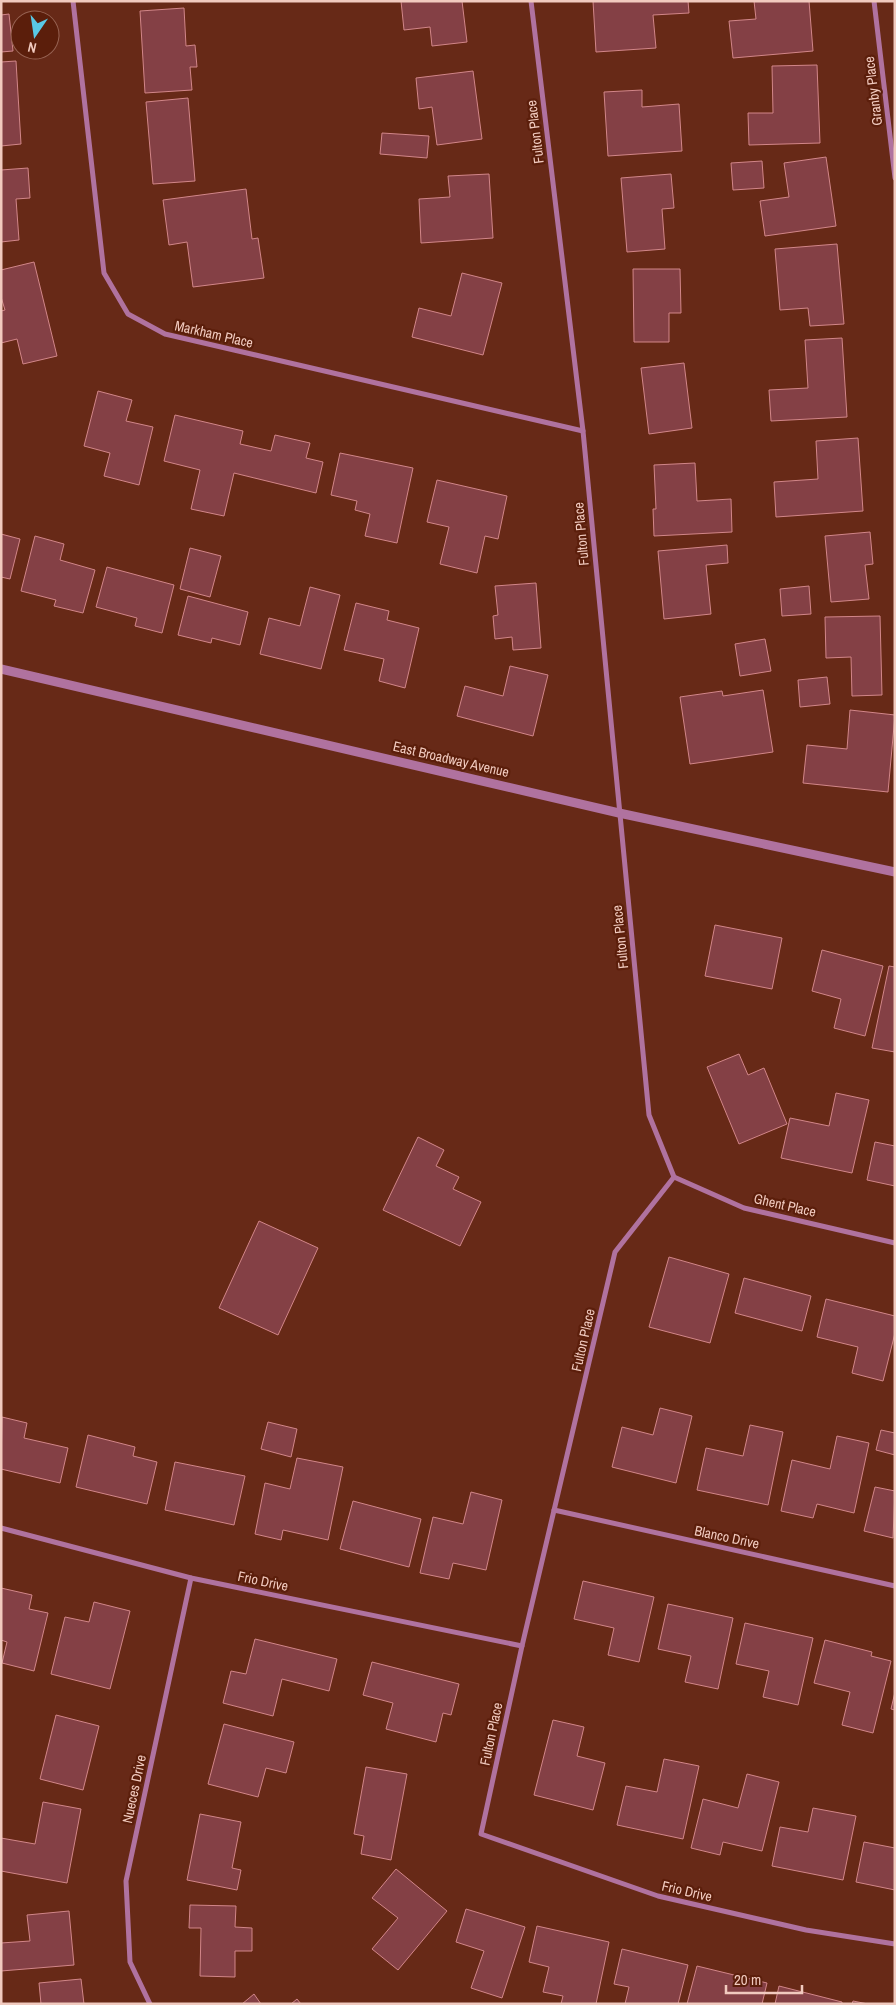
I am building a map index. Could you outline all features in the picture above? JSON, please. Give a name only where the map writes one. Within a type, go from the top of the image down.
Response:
[{"type":"street","name":"Markham Place","points":[[73,1],[104,273],[128,314],[165,334],[583,431]]},
{"type":"street","name":"Fulton Place","points":[[481,1834],[522,1646],[615,1252],[674,1177],[649,1116],[583,431],[531,1]]},
{"type":"street","name":"Granby Place","points":[[874,1],[895,178]]},
{"type":"street","name":"East Broadway Avenue","points":[[1,669],[619,813],[895,872]]},
{"type":"street","name":"Ghent Place","points":[[674,1177],[744,1208],[895,1243]]},
{"type":"street","name":"Blanco Drive","points":[[554,1510],[895,1586]]},
{"type":"street","name":"Frio Drive","points":[[1,1528],[191,1578],[522,1646]]},
{"type":"street","name":"Nueces Drive","points":[[150,2004],[130,1962],[126,1881],[191,1578]]},
{"type":"street","name":"Frio Drive","points":[[481,1834],[658,1896],[806,1930],[895,1944]]},
{"type":"building","points":[[401,1],[462,1],[467,42],[432,46],[430,27],[404,30]]},
{"type":"building","points":[[593,1],[688,1],[689,13],[653,15],[656,48],[596,52]]},
{"type":"building","points":[[754,1],[809,1],[813,51],[733,58],[729,21],[756,19]]},
{"type":"building","points":[[184,8],[186,46],[195,45],[197,67],[190,67],[192,90],[145,93],[140,11]]},
{"type":"building","points":[[9,14],[10,51],[1,52],[1,15]]},
{"type":"building","points":[[16,61],[21,144],[1,146],[1,62]]},
{"type":"building","points":[[817,65],[820,143],[749,145],[748,113],[773,113],[772,66]]},
{"type":"building","points":[[473,71],[482,139],[437,145],[432,107],[419,109],[416,78]]},
{"type":"building","points":[[642,90],[642,107],[679,104],[682,151],[608,156],[604,92]]},
{"type":"building","points":[[188,98],[195,181],[153,184],[146,102]]},
{"type":"building","points":[[382,133],[429,136],[427,158],[380,154]]},
{"type":"building","points":[[826,157],[836,226],[765,236],[760,201],[789,197],[784,163]]},
{"type":"building","points":[[762,161],[764,188],[733,190],[731,163]]},
{"type":"building","points":[[28,168],[30,198],[16,199],[19,240],[1,242],[1,170]]},
{"type":"building","points":[[489,174],[493,238],[421,243],[419,199],[450,197],[448,176]]},
{"type":"building","points":[[671,174],[674,208],[662,209],[665,249],[627,252],[621,178]]},
{"type":"building","points":[[246,189],[252,239],[258,238],[264,278],[193,287],[187,242],[169,245],[163,200]]},
{"type":"building","points":[[837,244],[844,324],[810,326],[808,308],[780,310],[775,249]]},
{"type":"building","points":[[34,262],[57,356],[23,364],[17,339],[1,343],[1,311],[5,310],[1,297],[1,270]]},
{"type":"building","points":[[633,269],[680,269],[681,313],[669,313],[669,342],[634,342]]},
{"type":"building","points":[[462,273],[502,283],[483,355],[412,337],[419,308],[451,316]]},
{"type":"building","points":[[842,338],[847,417],[771,421],[769,390],[808,388],[805,340]]},
{"type":"building","points":[[684,363],[692,428],[649,434],[641,368]]},
{"type":"building","points":[[98,391],[132,400],[126,421],[153,427],[139,485],[104,476],[110,453],[84,446]]},
{"type":"building","points":[[175,415],[243,431],[240,444],[271,451],[275,435],[310,443],[306,458],[323,462],[316,493],[234,473],[224,516],[191,509],[200,470],[164,461]]},
{"type":"building","points":[[858,438],[863,511],[776,517],[774,482],[818,479],[816,441]]},
{"type":"building","points":[[340,453],[413,468],[397,543],[365,536],[370,514],[355,510],[357,501],[331,495]]},
{"type":"building","points":[[695,463],[697,501],[731,499],[732,532],[654,536],[653,509],[656,509],[654,465]]},
{"type":"building","points":[[437,480],[507,496],[498,539],[485,536],[477,573],[440,564],[449,527],[427,522]]},
{"type":"building","points":[[870,532],[873,564],[865,565],[869,599],[831,602],[825,536]]},
{"type":"building","points":[[1,534],[20,539],[10,579],[1,577]]},
{"type":"building","points":[[35,536],[64,544],[60,560],[95,570],[83,613],[54,606],[56,600],[21,591]]},
{"type":"building","points":[[727,545],[728,563],[706,565],[711,614],[664,619],[658,551]]},
{"type":"building","points":[[190,548],[221,556],[210,597],[180,589]]},
{"type":"building","points":[[107,567],[174,585],[162,633],[135,626],[137,618],[96,607]]},
{"type":"building","points":[[536,583],[541,648],[513,650],[512,637],[495,639],[493,616],[498,615],[495,586]]},
{"type":"building","points":[[809,586],[811,614],[782,616],[780,589]]},
{"type":"building","points":[[310,587],[340,595],[321,669],[260,654],[269,618],[300,626]]},
{"type":"building","points":[[188,596],[248,612],[240,645],[212,638],[211,643],[178,635]]},
{"type":"building","points":[[356,603],[389,611],[387,620],[419,628],[405,688],[379,681],[384,659],[344,650]]},
{"type":"building","points":[[880,616],[882,695],[852,696],[851,657],[826,658],[825,617]]},
{"type":"building","points":[[765,639],[771,671],[740,676],[735,644]]},
{"type":"building","points":[[510,666],[548,675],[533,736],[457,716],[465,686],[503,696]]},
{"type":"building","points":[[827,677],[830,704],[800,707],[798,680]]},
{"type":"building","points":[[763,690],[773,752],[690,764],[680,697],[722,691],[723,696]]},
{"type":"building","points":[[850,710],[895,715],[888,792],[803,783],[807,745],[847,749]]},
{"type":"building","points":[[715,925],[782,938],[772,989],[705,976]]},
{"type":"building","points":[[822,950],[883,966],[865,1036],[834,1028],[841,999],[812,991]]},
{"type":"building","points":[[889,966],[895,967],[895,1052],[872,1048]]},
{"type":"building","points":[[739,1054],[748,1075],[764,1068],[787,1124],[739,1144],[707,1067]]},
{"type":"building","points":[[836,1093],[869,1100],[852,1173],[781,1158],[790,1118],[829,1126]]},
{"type":"building","points":[[418,1137],[444,1150],[436,1166],[459,1177],[453,1189],[481,1202],[460,1246],[383,1210]]},
{"type":"building","points":[[875,1142],[895,1146],[895,1186],[867,1180]]},
{"type":"building","points":[[259,1221],[318,1248],[278,1335],[219,1308]]},
{"type":"building","points":[[669,1257],[729,1274],[710,1343],[649,1327]]},
{"type":"building","points":[[744,1278],[811,1296],[802,1331],[735,1313]]},
{"type":"building","points":[[826,1299],[895,1316],[895,1333],[883,1381],[852,1373],[858,1347],[817,1337]]},
{"type":"building","points":[[660,1408],[692,1416],[676,1483],[612,1467],[622,1427],[653,1435]]},
{"type":"building","points":[[2,1417],[27,1423],[24,1438],[68,1448],[60,1483],[1,1469]]},
{"type":"building","points":[[268,1422],[297,1429],[291,1457],[261,1449]]},
{"type":"building","points":[[750,1425],[783,1432],[768,1505],[697,1490],[706,1448],[743,1456]]},
{"type":"building","points":[[881,1430],[895,1433],[895,1455],[876,1450]]},
{"type":"building","points":[[88,1435],[135,1447],[133,1456],[157,1462],[147,1504],[76,1487]]},
{"type":"building","points":[[837,1436],[869,1443],[854,1513],[817,1504],[813,1518],[781,1511],[792,1460],[830,1469]]},
{"type":"building","points":[[297,1458],[343,1467],[328,1540],[283,1530],[281,1540],[255,1534],[265,1483],[290,1489]]},
{"type":"building","points":[[175,1462],[245,1476],[234,1525],[165,1510]]},
{"type":"building","points":[[875,1487],[895,1491],[893,1538],[864,1531]]},
{"type":"building","points":[[471,1492],[502,1500],[486,1570],[453,1563],[449,1579],[420,1573],[433,1517],[463,1524]]},
{"type":"building","points":[[353,1501],[421,1519],[409,1567],[340,1549]]},
{"type":"building","points":[[583,1581],[654,1597],[639,1662],[608,1655],[614,1628],[574,1619]]},
{"type":"building","points":[[1,1588],[32,1595],[29,1609],[48,1613],[34,1671],[2,1663],[7,1642],[1,1640]]},
{"type":"building","points":[[94,1602],[130,1611],[110,1689],[51,1674],[65,1617],[89,1622]]},
{"type":"building","points":[[668,1604],[733,1618],[718,1689],[685,1682],[691,1656],[658,1649]]},
{"type":"building","points":[[745,1623],[813,1638],[798,1705],[763,1697],[769,1671],[736,1664]]},
{"type":"building","points":[[255,1639],[337,1659],[329,1691],[282,1679],[273,1716],[223,1703],[231,1671],[246,1674]]},
{"type":"building","points":[[825,1640],[872,1652],[871,1656],[891,1661],[873,1733],[842,1725],[850,1692],[814,1683]]},
{"type":"building","points":[[372,1662],[459,1684],[451,1715],[443,1713],[436,1742],[386,1729],[393,1703],[363,1695]]},
{"type":"building","points":[[895,1692],[895,1710],[891,1709]]},
{"type":"building","points":[[56,1715],[99,1726],[83,1790],[40,1779]]},
{"type":"building","points":[[553,1720],[584,1727],[577,1756],[605,1763],[593,1810],[534,1795]]},
{"type":"building","points":[[224,1724],[294,1742],[286,1773],[266,1768],[258,1797],[208,1784]]},
{"type":"building","points":[[664,1759],[699,1766],[683,1839],[617,1825],[626,1786],[657,1792]]},
{"type":"building","points":[[366,1767],[407,1774],[391,1860],[361,1854],[364,1836],[354,1834]]},
{"type":"building","points":[[747,1774],[779,1782],[762,1851],[723,1842],[720,1855],[691,1848],[703,1799],[738,1808]]},
{"type":"building","points":[[43,1802],[81,1809],[67,1883],[1,1871],[1,1838],[35,1844]]},
{"type":"building","points":[[813,1808],[856,1816],[843,1880],[772,1866],[780,1827],[808,1832]]},
{"type":"building","points":[[200,1814],[241,1822],[232,1868],[241,1870],[237,1890],[187,1880]]},
{"type":"building","points":[[864,1842],[895,1848],[895,1890],[856,1882]]},
{"type":"building","points":[[396,1869],[447,1911],[398,1970],[372,1949],[398,1918],[372,1898]]},
{"type":"building","points":[[190,1905],[236,1906],[235,1927],[252,1928],[252,1951],[235,1951],[235,1977],[200,1976],[201,1928],[189,1928]]},
{"type":"building","points":[[466,1909],[525,1927],[502,1998],[471,1988],[484,1951],[456,1942]]},
{"type":"building","points":[[69,1911],[74,1965],[1,1971],[1,1943],[30,1941],[27,1915]]},
{"type":"building","points":[[537,1926],[609,1942],[596,2004],[561,2004],[563,1996],[543,1992],[549,1967],[529,1962]]},
{"type":"building","points":[[622,1949],[688,1965],[678,2004],[625,2004],[629,1987],[614,1984]]},
{"type":"building","points":[[697,1966],[767,1983],[762,2004],[687,2004]]},
{"type":"building","points":[[81,1979],[84,2004],[41,2004],[39,1983]]},
{"type":"building","points":[[779,1986],[842,2002],[842,2004],[775,2004]]},
{"type":"building","points":[[254,1994],[261,2004],[242,2004]]},
{"type":"building","points":[[297,1999],[301,2004],[291,2004]]},
{"type":"building","points":[[853,2001],[868,2004],[852,2004]]}]
